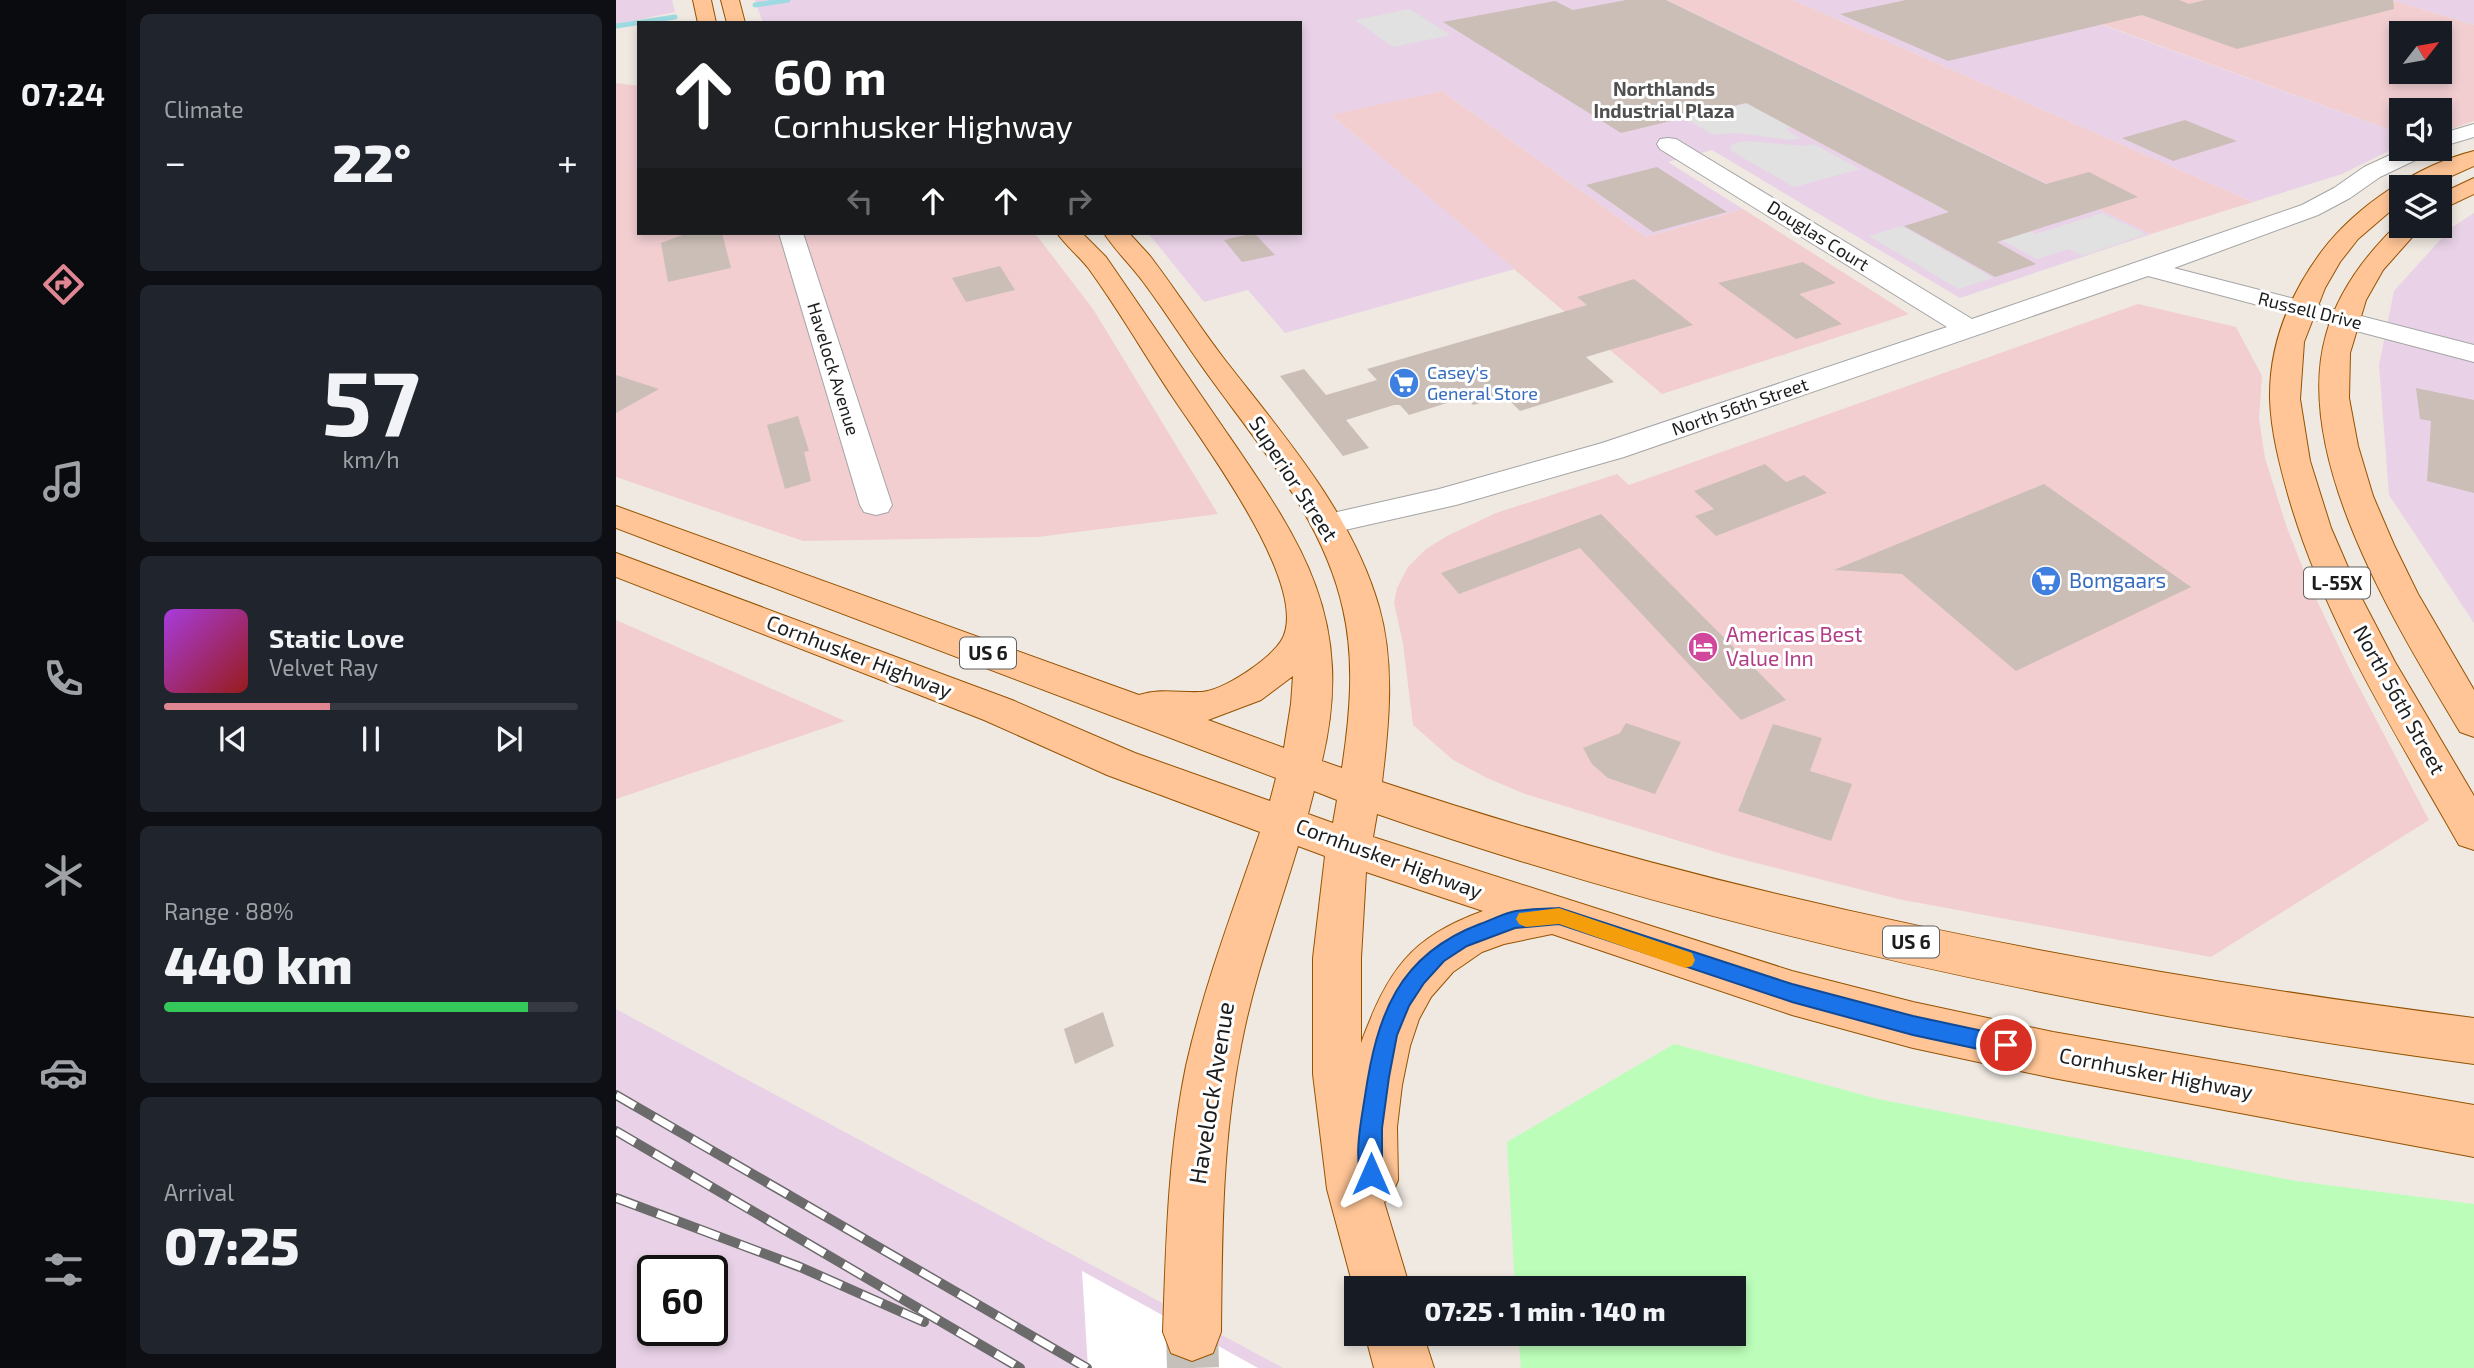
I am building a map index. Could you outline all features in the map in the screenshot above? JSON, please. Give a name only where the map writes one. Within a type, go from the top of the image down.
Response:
[{"type":"main road","points":[[702,0],[707,21]]},
{"type":"main road","points":[[730,0],[735,21]]},
{"type":"main road","points":[[2436,175],[2474,158]]},
{"type":"main road","points":[[2452,197],[2474,185]]},
{"type":"main road","name":"North 56th Street","points":[[2389,201],[2367,217],[2340,244],[2322,268],[2301,309],[2290,343],[2286,383],[2288,424],[2295,463],[2310,517],[2332,572],[2370,650],[2474,833]]},
{"type":"main road","name":"Superior Street","points":[[1071,235],[1097,262],[1264,511],[1292,566],[1308,621],[1311,697],[1299,771],[1285,822]]},
{"type":"main road","name":"Superior Street","points":[[1118,235],[1184,323],[1327,524],[1354,584],[1368,648],[1369,715],[1350,846]]},
{"type":"main road","name":"L-55X","points":[[2399,238],[2372,267],[2354,298],[2336,352],[2335,395],[2348,467],[2368,526],[2389,574],[2430,651],[2474,722]]},
{"type":"main road","name":"US 6","points":[[616,516],[1019,664],[1115,703],[1299,771],[1542,850],[1756,909],[2063,977],[2474,1041]]},
{"type":"main road","name":"Cornhusker Highway","points":[[616,564],[998,710],[1121,764],[1391,862],[1792,993],[1913,1025],[2192,1082],[2474,1131]]},
{"type":"main road","points":[[1115,703],[1192,707],[1208,706],[1229,699],[1259,683],[1285,662],[1297,649],[1308,621]]},
{"type":"main road","name":"Havelock Avenue","points":[[1192,1332],[1195,1192],[1208,1087],[1228,994],[1285,822]]},
{"type":"main road","points":[[1350,846],[1343,880],[1335,975],[1335,1028],[1341,1109],[1354,1188],[1378,1276]]},
{"type":"main road","points":[[1367,1234],[1371,1128],[1378,1077],[1387,1035],[1401,1001],[1417,976],[1438,955],[1460,940],[1514,920],[1559,916]]},
{"type":"main road","points":[[1398,1346],[1404,1368]]},
{"type":"street","points":[[2452,137],[2474,130]]},
{"type":"street","name":"Douglas Court","points":[[1668,144],[1968,328]]},
{"type":"street","name":"North 56th Street","points":[[1327,524],[1483,488],[1613,450],[2298,215],[2342,193],[2393,161]]},
{"type":"street","name":"Havelock Avenue","points":[[792,235],[876,505]]},
{"type":"street","name":"Russell Drive","points":[[2146,268],[2474,354]]},
{"type":"shaded area","points":[[616,0],[672,0],[675,12],[616,24]]},
{"type":"shaded area","points":[[755,0],[1667,0],[2151,234],[1960,298],[1712,150],[1668,162],[1743,209],[1646,237],[1442,91],[1331,115],[1515,269],[1285,333],[1248,290],[1204,302],[1150,235],[1302,235],[1302,21],[762,21]]},
{"type":"shaded area","points":[[1667,0],[1793,0],[2253,202],[2151,234]]},
{"type":"shaded area","points":[[1793,0],[2058,0],[2045,4],[2389,130],[2389,151],[2342,174],[2253,202]]},
{"type":"shaded area","points":[[2058,0],[2392,0],[2474,25],[2474,121],[2452,129],[2452,98],[2389,98],[2389,130],[2044,3]]},
{"type":"shaded area","points":[[2392,0],[2474,0],[2474,25]]},
{"type":"shaded area","points":[[1409,9],[1451,35],[1393,47],[1355,20]]},
{"type":"shaded area","points":[[616,83],[637,86],[637,235],[1037,236],[1093,309],[1218,514],[1038,537],[803,541],[616,477]]},
{"type":"shaded area","points":[[1442,91],[1646,237],[1743,209],[1909,314],[1662,394],[1330,114]]},
{"type":"shaded area","points":[[1753,102],[1798,126],[1785,129],[1800,138],[1791,140],[1736,133],[1713,135],[1685,118]]},
{"type":"shaded area","points":[[1746,141],[1806,146],[1814,144],[1860,169],[1794,187],[1730,150],[1731,144]]},
{"type":"shaded area","points":[[1959,191],[2036,234],[2102,213],[2146,234],[2083,256],[2069,249],[2037,259],[1928,201]]},
{"type":"shaded area","points":[[2474,213],[2474,623],[2389,495],[2379,365],[2394,291],[2442,238],[2452,238],[2452,227]]},
{"type":"shaded area","points":[[1902,226],[1993,278],[1958,289],[1869,236]]},
{"type":"shaded area","points":[[2138,304],[2236,327],[2262,376],[2259,419],[2265,458],[2286,525],[2309,584],[2349,668],[2429,820],[2211,957],[1898,899],[1725,855],[1525,794],[1453,760],[1413,725],[1403,644],[1394,603],[1397,588],[1408,567],[1426,549],[1447,536],[1496,513],[1617,474],[1629,485]]},
{"type":"shaded area","points":[[616,620],[845,721],[616,799]]},
{"type":"shaded area","points":[[616,1009],[1283,1368],[616,1368]]},
{"type":"green space","points":[[1674,1044],[1878,1099],[2296,1181],[2474,1204],[2474,1368],[1521,1368],[1519,1346],[1746,1346],[1746,1276],[1514,1276],[1507,1142]]},
{"type":"pier","points":[[1082,1271],[1164,1316],[1258,1368],[1088,1368]]},
{"type":"building","points":[[1626,0],[1666,0],[2046,184],[2089,172],[2138,197],[1997,242],[2036,264],[1995,277],[1904,226],[1949,212],[1746,103],[1621,133],[1443,22],[1555,1],[1573,10]]},
{"type":"building","points":[[1906,0],[2179,0],[2189,4],[2205,0],[2393,0],[2394,9],[2237,49],[2142,15],[1948,61],[1840,14]]},
{"type":"building","points":[[2185,120],[2237,141],[2173,161],[2122,138]]},
{"type":"building","points":[[1657,167],[1727,212],[1653,232],[1586,185]]},
{"type":"building","points":[[683,235],[723,235],[731,268],[668,282],[661,243]]},
{"type":"building","points":[[1256,235],[1275,255],[1242,262],[1224,240]]},
{"type":"building","points":[[1803,262],[1836,283],[1799,294],[1842,324],[1796,339],[1718,283]]},
{"type":"building","points":[[1000,266],[1015,290],[966,302],[952,278]]},
{"type":"building","points":[[1634,279],[1693,325],[1586,357],[1614,382],[1520,411],[1505,396],[1473,405],[1466,397],[1409,415],[1400,405],[1394,405],[1346,420],[1369,448],[1343,456],[1280,376],[1304,369],[1326,395],[1377,380],[1367,369],[1587,305],[1577,297]]},
{"type":"building","points":[[616,375],[659,389],[616,413]]},
{"type":"building","points":[[2416,388],[2474,400],[2474,493],[2427,481],[2431,421],[2420,419]]},
{"type":"building","points":[[798,416],[809,451],[804,452],[811,481],[785,489],[767,425]]},
{"type":"building","points":[[1765,464],[1786,482],[1804,475],[1827,493],[1716,536],[1695,516],[1714,509],[1694,491]]},
{"type":"building","name":"Bomgaars","points":[[2044,484],[2191,587],[2016,671],[1902,574],[1834,570]]},
{"type":"building","name":"Americas Best Value Inn","points":[[1601,514],[1786,700],[1741,720],[1580,548],[1459,594],[1441,573]]},
{"type":"building","points":[[1626,723],[1681,742],[1655,794],[1608,778],[1592,764],[1583,748],[1620,733]]},
{"type":"building","points":[[1773,724],[1822,738],[1810,771],[1852,784],[1831,841],[1738,811]]},
{"type":"building","points":[[1103,1012],[1114,1046],[1075,1064],[1064,1029]]},
{"type":"waterway","points":[[755,5],[788,0]]},
{"type":"waterway","points":[[649,21],[675,17]]},
{"type":"waterway","points":[[616,26],[637,23]]},
{"type":"tunnel","points":[[1192,1332],[1193,1368]]},
{"type":"railway","points":[[616,1095],[1087,1368]]},
{"type":"railway","points":[[616,1131],[1020,1368]]},
{"type":"railway","points":[[616,1198],[800,1267],[924,1322]]},
{"type":"slow traffic","points":[[1526,919],[1559,916],[1685,960]]},
{"type":"place","name":"Casey's General Store","points":[[1404,383]]},
{"type":"place","name":"Bomgaars","points":[[2046,581]]},
{"type":"place","name":"Americas Best Value Inn","points":[[1703,647]]},
{"type":"district","name":"Northlands Industrial Plaza","points":[[1664,100]]},
{"type":"route","points":[[1371,1174],[1371,1128],[1378,1077],[1387,1035],[1401,1001],[1417,976],[1438,955],[1460,940],[1514,920],[1559,916],[1792,993],[1913,1025],[2006,1045]]}]
